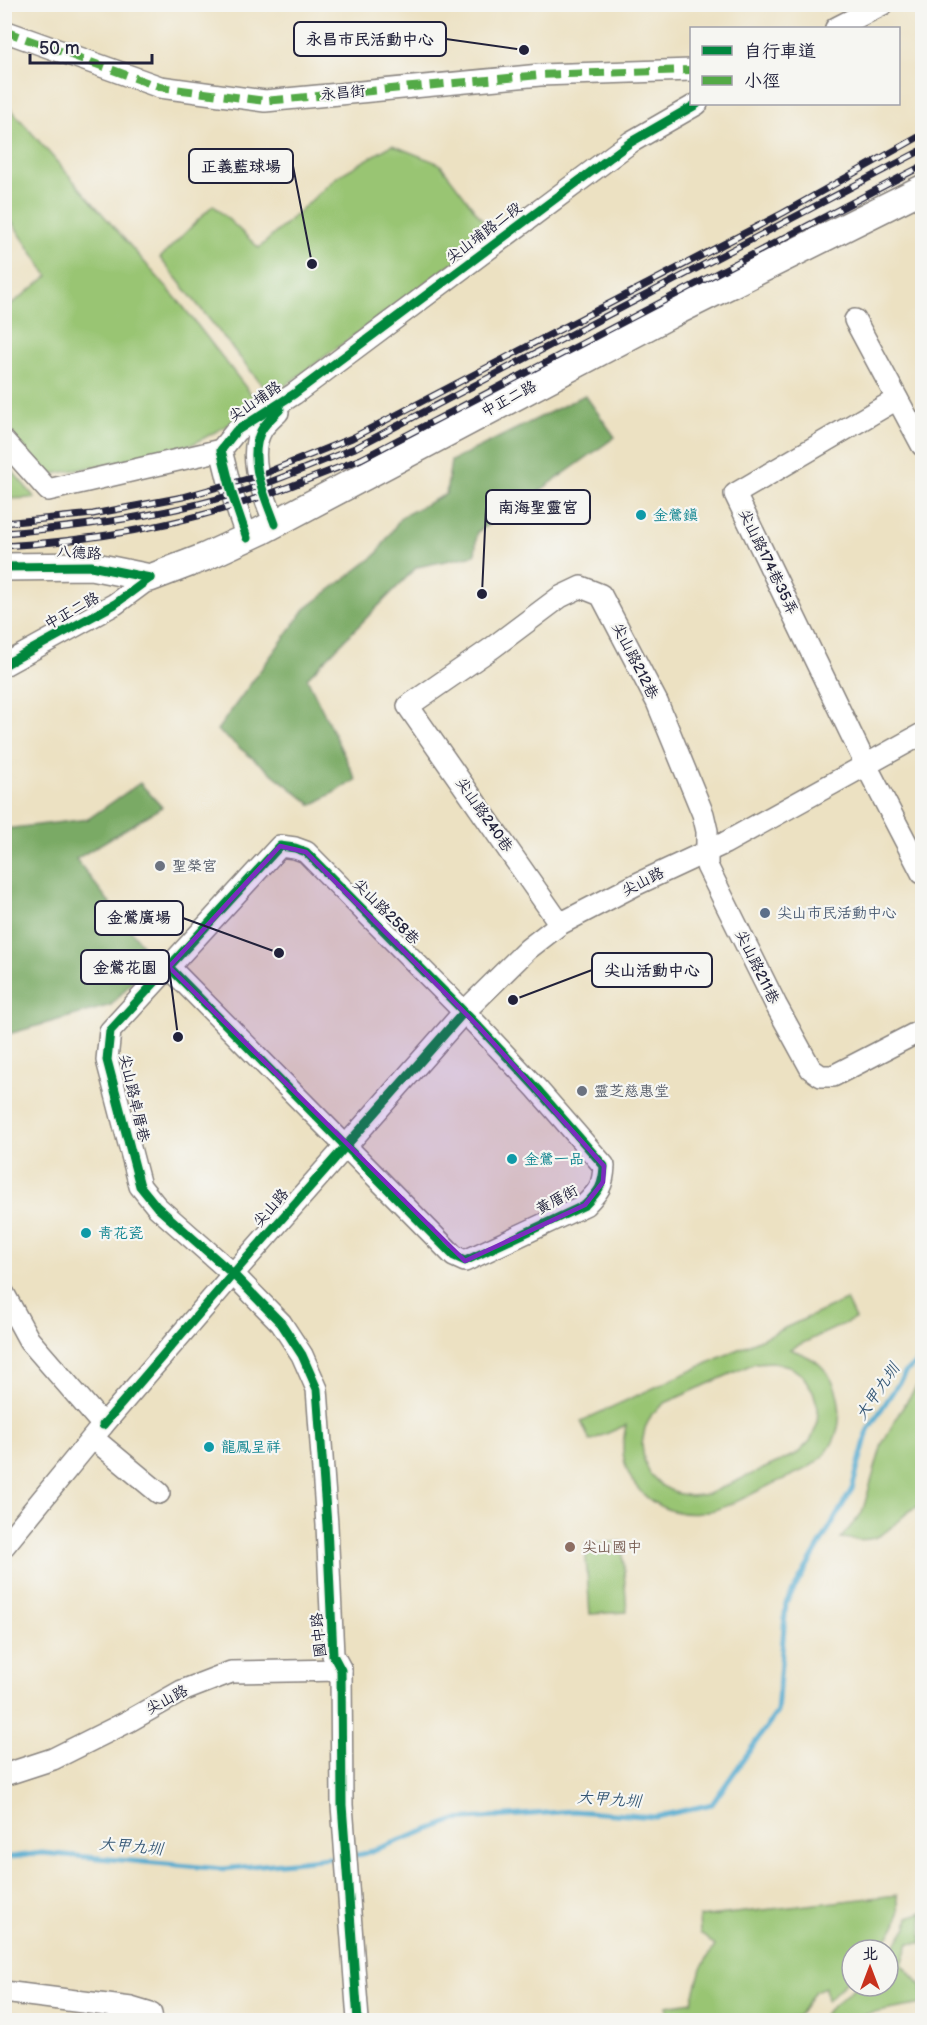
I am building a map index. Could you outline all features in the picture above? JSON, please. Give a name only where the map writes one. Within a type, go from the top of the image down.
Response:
[{"type":"main road","name":"中正二路","points":[[150,578],[275,524],[671,314],[922,189]]},
{"type":"main road","name":"八德路","points":[[4,567],[91,566],[150,578]]},
{"type":"street","points":[[838,27],[883,4]]},
{"type":"street","name":"永昌街","points":[[4,31],[160,87],[265,101],[540,75],[690,70]]},
{"type":"street","name":"尖山埔路二段","points":[[294,393],[631,142],[695,105]]},
{"type":"street","points":[[855,320],[922,445]]},
{"type":"street","name":"尖山埔路","points":[[221,450],[236,431],[294,393]]},
{"type":"street","name":"尖山埔路","points":[[275,524],[258,476],[255,452],[261,430],[294,393]]},
{"type":"street","name":"尖山路174巷35弄","points":[[867,767],[735,494],[897,399]]},
{"type":"street","points":[[4,441],[48,490],[221,450],[232,494],[247,538]]},
{"type":"street","name":"中正二路","points":[[4,665],[115,604],[150,578]]},
{"type":"street","name":"尖山路212巷","points":[[408,706],[492,648],[560,597],[581,587],[601,596],[657,702],[703,814],[708,850]]},
{"type":"street","name":"尖山路240巷","points":[[408,706],[560,924]]},
{"type":"street","name":"尖山路","points":[[4,1545],[232,1274],[464,1012],[528,949],[560,924],[725,843],[867,767],[922,734]]},
{"type":"street","points":[[867,767],[922,873]]},
{"type":"street","name":"尖山路卓厝巷","points":[[232,1274],[158,1207],[140,1186],[107,1060],[110,1031],[280,846]]},
{"type":"street","name":"尖山路258巷","points":[[280,846],[306,852],[464,1012]]},
{"type":"street","name":"尖山路211巷","points":[[708,850],[707,866],[776,1005],[811,1069],[821,1076],[833,1076],[922,1030]]},
{"type":"street","points":[[169,967],[346,1146]]},
{"type":"street","name":"黃厝街","points":[[346,1146],[454,1256],[465,1261],[585,1205],[596,1194],[603,1182],[604,1166],[537,1089],[464,1012]]},
{"type":"street","name":"國中路","points":[[232,1274],[281,1323],[302,1355],[317,1389],[327,1525],[333,1655],[341,1670],[342,1805],[358,2020]]},
{"type":"street","points":[[4,1294],[29,1340],[99,1432],[159,1493]]},
{"type":"street","name":"尖山路","points":[[4,1775],[53,1759],[129,1721],[182,1691],[231,1672],[341,1670]]},
{"type":"street","points":[[4,1992],[131,2008],[151,2014],[152,2020]]},
{"type":"highlighted area","points":[[280,846],[306,852],[479,1027],[604,1166],[603,1182],[585,1205],[465,1261],[169,967]]},
{"type":"green space","points":[[4,101],[181,304],[261,407],[193,444],[115,463],[41,476],[5,436],[5,309],[48,276],[5,212]]},
{"type":"green space","points":[[392,145],[440,164],[493,234],[271,396],[160,258],[213,205],[259,248],[338,176]]},
{"type":"green space","points":[[585,395],[615,437],[520,505],[477,532],[475,555],[417,567],[307,678],[356,780],[312,805],[217,730],[305,609],[376,555],[401,517],[446,494],[451,461]]},
{"type":"green space","points":[[5,462],[35,498],[5,499]]},
{"type":"green space","points":[[140,783],[162,807],[76,859],[153,959],[111,1005],[5,1035],[5,829],[88,819]]},
{"type":"green space","points":[[846,1300],[855,1319],[790,1349],[818,1363],[833,1383],[837,1395],[839,1421],[831,1445],[819,1460],[805,1469],[727,1506],[700,1513],[685,1513],[658,1505],[637,1487],[630,1476],[623,1448],[626,1425],[590,1441],[581,1421]],"holes":[[[772,1362],[789,1366],[803,1376],[813,1391],[818,1408],[817,1425],[810,1441],[798,1453],[708,1494],[691,1496],[676,1493],[662,1486],[650,1474],[644,1460],[642,1444],[645,1428],[652,1414],[665,1403],[755,1363]]]},
{"type":"green space","points":[[922,1380],[922,1505],[910,1511],[879,1536],[865,1540],[841,1538],[862,1513],[882,1444],[898,1415]]},
{"type":"green space","points":[[622,1542],[627,1612],[590,1614],[585,1544]]},
{"type":"green space","points":[[897,1895],[899,1912],[896,1925],[887,1938],[840,1938],[840,1988],[827,2001],[825,1987],[815,1991],[798,2016],[774,2020],[668,2020],[667,2006],[692,2002],[701,1968],[715,1946],[700,1933],[699,1917]]},
{"type":"green space","points":[[922,1912],[922,1943],[909,1943],[902,1964],[922,1986],[922,2004],[835,2020],[822,2020],[825,2013],[842,1998],[900,1998],[900,1938],[907,1927],[909,1917]]},
{"type":"waterway","name":"大甲九圳","points":[[349,1856],[363,1854],[455,1820],[573,1811],[656,1817],[712,1804],[777,1712],[786,1603],[852,1489],[868,1430],[905,1373],[922,1357]]},
{"type":"waterway","name":"大甲九圳","points":[[4,1858],[42,1853],[223,1869],[340,1857]]},
{"type":"railway","points":[[4,523],[93,514],[183,497],[258,476],[352,438],[783,213],[922,135]]},
{"type":"railway","points":[[4,533],[69,527],[199,504],[262,485],[355,448],[922,150]]},
{"type":"railway","points":[[4,546],[104,536],[170,523],[234,506],[361,459],[922,166]]},
{"type":"marked path","points":[[4,31],[160,87],[265,101],[540,75],[690,70]]},
{"type":"cycle path","points":[[247,538],[232,494],[221,450],[236,431],[294,394],[631,142],[695,105]]},
{"type":"cycle path","points":[[275,524],[262,490],[256,454],[261,431],[280,409]]},
{"type":"cycle path","points":[[4,567],[91,566],[150,578]]},
{"type":"cycle path","points":[[4,665],[115,604],[150,578]]},
{"type":"cycle path","points":[[169,967],[454,1256],[465,1261],[585,1205],[599,1188],[603,1179],[604,1166],[479,1027],[306,852],[295,848],[280,846],[110,1031],[107,1060],[140,1186],[157,1207],[233,1274],[281,1323],[302,1355],[317,1389],[327,1525],[333,1655],[341,1670],[342,1805],[358,2020]]},
{"type":"cycle path","points":[[103,1425],[464,1012]]},
{"type":"place","name":"永昌市民活動中心","points":[[524,50]]},
{"type":"place","name":"正義藍球場","points":[[312,264]]},
{"type":"place","name":"金鶯鎮","points":[[641,515]]},
{"type":"place","name":"南海聖靈宮","points":[[482,594]]},
{"type":"place","name":"聖榮宮","points":[[160,866]]},
{"type":"place","name":"尖山市民活動中心","points":[[765,913]]},
{"type":"place","name":"金鶯廣場","points":[[279,953]]},
{"type":"place","name":"尖山活動中心","points":[[513,1000]]},
{"type":"place","name":"金鶯花園","points":[[178,1037]]},
{"type":"place","name":"靈芝慈惠堂","points":[[582,1091]]},
{"type":"place","name":"金鶯一品","points":[[512,1159]]},
{"type":"place","name":"青花瓷","points":[[86,1233]]},
{"type":"place","name":"龍鳳呈祥","points":[[209,1447]]},
{"type":"place","name":"尖山國中","points":[[570,1547]]}]
